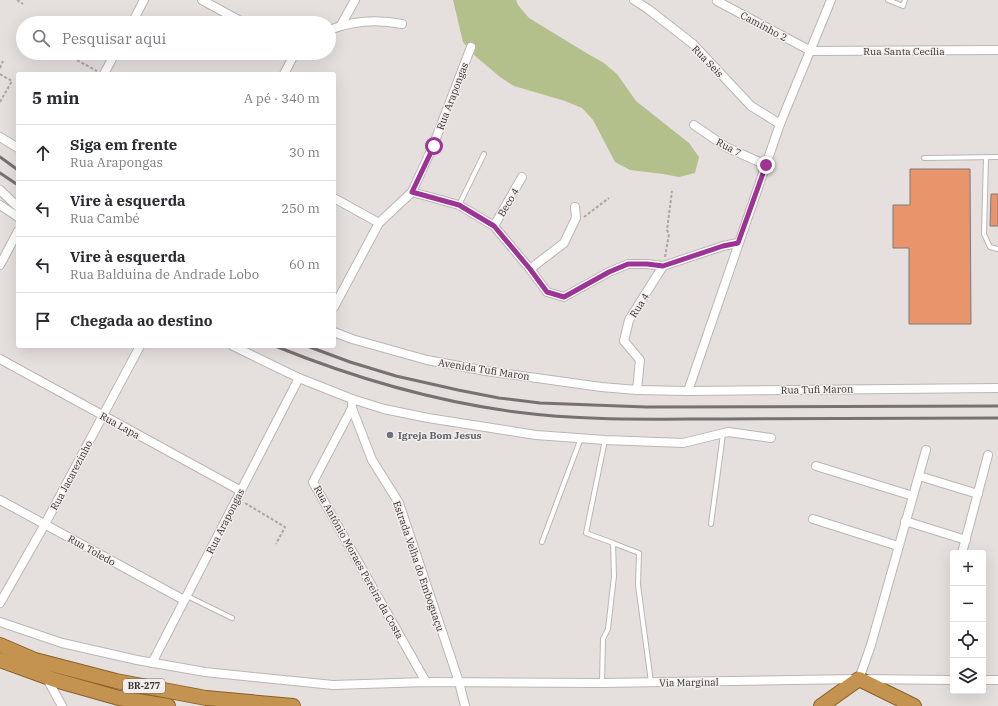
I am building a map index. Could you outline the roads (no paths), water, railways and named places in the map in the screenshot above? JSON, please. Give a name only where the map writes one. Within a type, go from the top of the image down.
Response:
[{"type":"highway","name":"BR-277","points":[[0,645],[35,660],[116,680],[206,698],[292,706]]},
{"type":"highway","name":"BR-277","points":[[0,660],[45,676],[120,698],[164,706]]},
{"type":"highway","points":[[821,706],[859,679],[914,706]]},
{"type":"street","points":[[136,16],[144,0]]},
{"type":"street","points":[[202,0],[231,16]]},
{"type":"street","points":[[341,25],[355,0]]},
{"type":"street","name":"Rua Seis","points":[[634,0],[693,44],[752,106],[780,124]]},
{"type":"street","points":[[688,391],[780,124],[831,0]]},
{"type":"street","name":"Caminho 2","points":[[718,1],[811,51]]},
{"type":"street","points":[[336,27],[368,21],[387,21],[402,24]]},
{"type":"street","name":"Rua Arapongas","points":[[336,303],[379,223],[412,192],[434,146],[471,47]]},
{"type":"street","name":"Rua Santa Cecília","points":[[811,51],[998,50]]},
{"type":"street","points":[[104,72],[112,60]]},
{"type":"street","points":[[285,72],[291,60]]},
{"type":"street","name":"Rua 7","points":[[694,125],[726,147],[766,165]]},
{"type":"street","points":[[0,137],[16,147]]},
{"type":"street","name":"Beco 4","points":[[494,226],[522,178]]},
{"type":"street","points":[[0,190],[16,205]]},
{"type":"street","points":[[412,192],[459,205],[494,226],[547,292],[564,297],[609,272],[628,264],[663,266],[723,246],[738,243]]},
{"type":"street","points":[[336,199],[379,223]]},
{"type":"street","points":[[0,205],[16,216]]},
{"type":"street","points":[[530,269],[564,243],[576,218],[575,207]]},
{"type":"street","points":[[0,265],[16,235]]},
{"type":"street","name":"Rua 4","points":[[637,390],[640,360],[624,341],[630,320],[663,266]]},
{"type":"street","name":"Avenida Tufi Maron","points":[[336,333],[352,339],[427,360],[486,371],[601,387],[637,390]]},
{"type":"street","name":"Rua Jacarezinho","points":[[0,603],[45,524],[139,348]]},
{"type":"street","points":[[237,348],[299,378],[352,399],[384,409],[428,418],[536,435],[605,440],[683,443],[728,432],[771,438]]},
{"type":"street","name":"Rua Lapa","points":[[0,359],[239,494]]},
{"type":"street","name":"Rua Arapongas","points":[[152,663],[299,378]]},
{"type":"street","name":"Rua Tufi Maron","points":[[637,390],[688,391],[998,388]]},
{"type":"street","name":"Rua Antônio Moraes Pereira da Costa","points":[[352,399],[352,408],[313,482],[426,682]]},
{"type":"street","name":"Estrada Velha do Emboguaçu","points":[[352,408],[372,460],[399,504],[459,682],[465,706]]},
{"type":"street","points":[[859,679],[871,645],[926,450]]},
{"type":"street","points":[[963,550],[988,455]]},
{"type":"street","points":[[816,466],[913,496]]},
{"type":"street","points":[[919,476],[978,494]]},
{"type":"street","name":"Rua Toledo","points":[[0,500],[185,598]]},
{"type":"street","points":[[813,519],[898,546]]},
{"type":"street","points":[[906,521],[966,540]]},
{"type":"street","name":"Via Marginal","points":[[0,622],[62,643],[152,663],[205,672],[333,685],[426,682],[651,683],[859,679],[950,680]]},
{"type":"street","points":[[45,676],[62,706]]},
{"type":"street","points":[[986,680],[998,680]]},
{"type":"lane","points":[[888,0],[903,6],[905,0]]},
{"type":"lane","points":[[459,205],[484,154]]},
{"type":"lane","points":[[924,158],[998,157]]},
{"type":"lane","points":[[986,158],[984,234],[990,247],[998,249]]},
{"type":"lane","points":[[711,524],[723,434]]},
{"type":"lane","points":[[542,542],[581,438]]},
{"type":"lane","points":[[605,440],[586,533],[639,553],[638,585],[651,683]]},
{"type":"lane","points":[[602,683],[602,639],[608,629],[614,576],[613,543]]},
{"type":"lane","points":[[185,598],[232,618]]},
{"type":"railway","points":[[0,157],[16,169]]},
{"type":"railway","points":[[0,173],[16,184]]},
{"type":"railway","points":[[280,348],[364,378],[424,395],[454,402],[542,415],[644,419],[998,418]]},
{"type":"railway","points":[[312,348],[350,362],[396,376],[499,398],[540,403],[646,407],[998,406]]},
{"type":"place","name":"Igreja Bom Jesus","points":[[390,435]]}]
